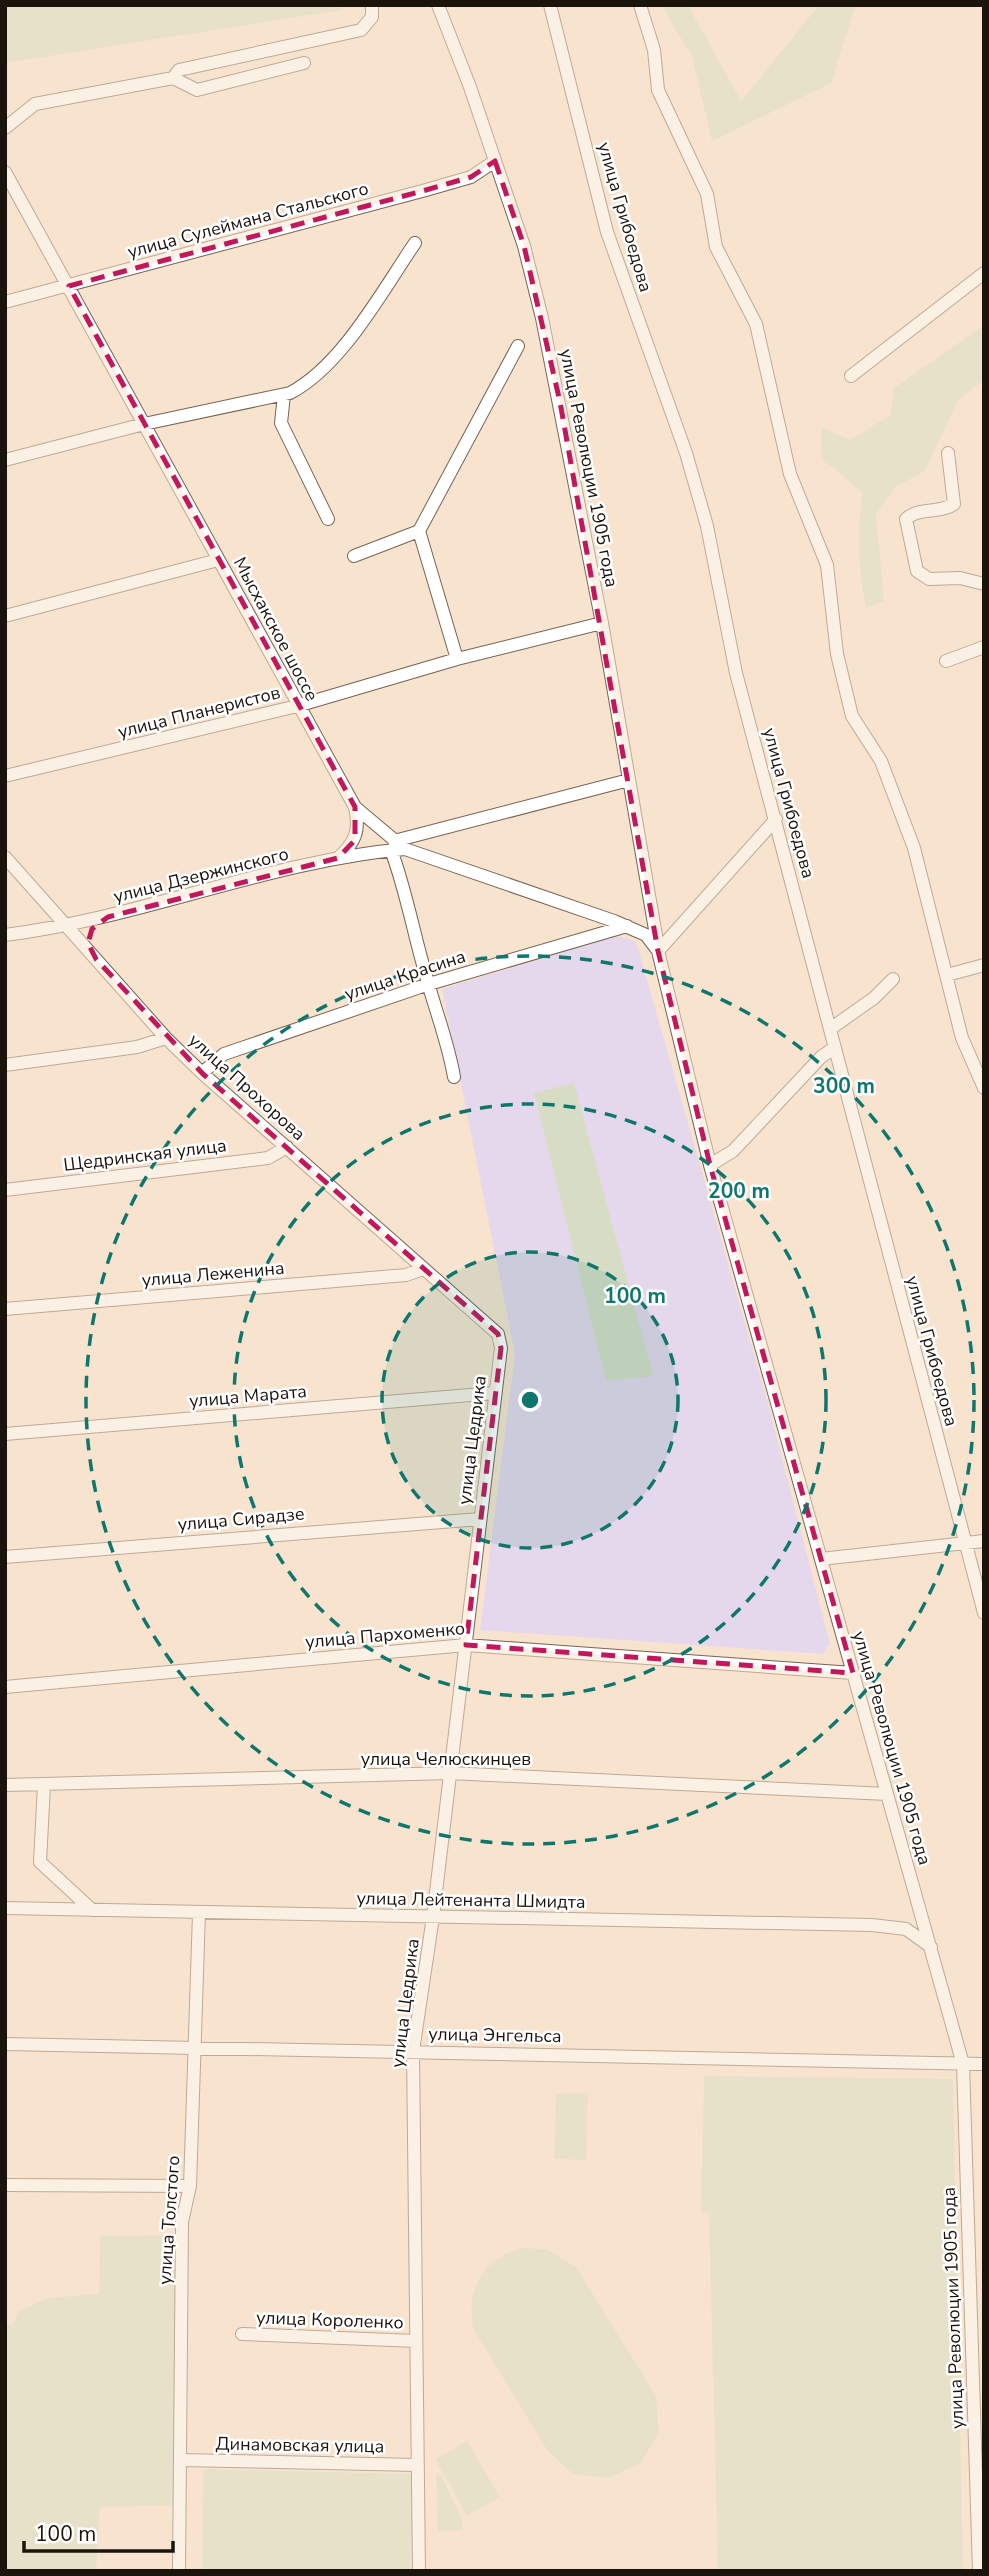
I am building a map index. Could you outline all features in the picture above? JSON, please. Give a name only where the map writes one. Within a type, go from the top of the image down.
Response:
[{"type":"street","points":[[173,78],[178,70],[361,30],[372,17],[372,5]]},
{"type":"street","name":"улица Революции 1905 года","points":[[438,5],[457,51],[524,246],[542,318],[602,623],[657,948],[710,1165],[963,2064],[978,2351],[979,2571]]},
{"type":"street","name":"улица Грибоедова","points":[[550,5],[607,232],[686,453],[707,526],[736,673],[984,1613]]},
{"type":"street","points":[[640,5],[654,50],[658,90],[707,194],[716,247],[756,324],[790,474],[827,565],[837,654],[852,716],[881,761],[914,848],[962,1038],[984,1088]]},
{"type":"street","points":[[5,128],[35,104],[173,78],[197,90],[304,63]]},
{"type":"street","name":"улица Сулеймана Стальского","points":[[5,302],[471,177],[495,161]]},
{"type":"street","name":"Мысхакское шоссе","points":[[5,172],[355,807],[397,847],[627,926],[646,935],[657,948]]},
{"type":"street","points":[[5,460],[144,424],[284,394],[310,383],[350,337],[415,243]]},
{"type":"street","points":[[851,376],[984,274]]},
{"type":"street","points":[[354,556],[419,531],[518,346]]},
{"type":"street","points":[[284,394],[281,423],[327,519]]},
{"type":"street","points":[[948,453],[954,504],[946,509],[911,514],[906,519],[917,571],[929,579],[960,578],[984,584]]},
{"type":"street","points":[[419,531],[457,659]]},
{"type":"street","points":[[5,616],[218,560]]},
{"type":"street","name":"улица Планеристов","points":[[5,776],[297,706],[457,659],[602,623]]},
{"type":"street","points":[[946,662],[984,647]]},
{"type":"street","name":"улица Дзержинского","points":[[5,935],[68,927],[338,858],[397,847],[629,780]]},
{"type":"street","points":[[338,858],[355,840],[358,822],[355,807]]},
{"type":"street","points":[[657,948],[776,819]]},
{"type":"street","points":[[397,847],[454,1077]]},
{"type":"street","name":"улица Прохорова","points":[[5,857],[166,1038],[202,1073],[423,1269],[487,1322]]},
{"type":"street","points":[[96,959],[88,936],[92,929],[108,917]]},
{"type":"street","points":[[652,920],[663,932],[675,930]]},
{"type":"street","name":"улица Красина","points":[[202,1073],[224,1054],[429,984],[627,926]]},
{"type":"street","points":[[947,975],[984,965]]},
{"type":"street","points":[[830,1029],[874,998],[893,979]]},
{"type":"street","points":[[5,1065],[137,1047],[166,1038]]},
{"type":"street","points":[[710,1165],[733,1151],[821,1057],[834,1048]]},
{"type":"street","name":"Щедринская улица","points":[[5,1190],[268,1158],[287,1147]]},
{"type":"street","name":"улица Леженина","points":[[5,1309],[407,1275],[423,1269]]},
{"type":"street","name":"улица Цедрика","points":[[419,2571],[413,2051],[433,1917],[501,1348],[498,1334],[487,1322]]},
{"type":"street","name":"улица Марата","points":[[5,1434],[494,1393]]},
{"type":"street","name":"улица Сирадзе","points":[[5,1557],[480,1519]]},
{"type":"street","points":[[821,1559],[984,1541]]},
{"type":"street","name":"улица Пархоменко","points":[[5,1687],[466,1645],[853,1673]]},
{"type":"street","name":"улица Челюскинцев","points":[[5,1785],[450,1773],[887,1794]]},
{"type":"street","points":[[44,1785],[40,1862],[92,1910]]},
{"type":"street","name":"улица Лейтенанта Шмидта","points":[[5,1908],[872,1925],[906,1929],[931,1947]]},
{"type":"street","name":"улица Толстого","points":[[178,2571],[183,2222],[190,2186],[200,1913]]},
{"type":"street","name":"улица Энгельса","points":[[5,2045],[984,2064]]},
{"type":"street","points":[[5,2185],[190,2186]]},
{"type":"street","name":"улица Короленко","points":[[242,2334],[416,2341]]},
{"type":"street","name":"Динамовская улица","points":[[181,2460],[418,2465]]},
{"type":"highlighted area","points":[[495,161],[524,246],[560,402],[658,951],[710,1165],[853,1673],[466,1645],[501,1348],[498,1334],[202,1073],[96,959],[88,943],[92,929],[108,917],[338,858],[355,840],[355,807],[69,286],[471,177]]},
{"type":"shaded area","points":[[616,936],[636,941],[767,1400],[830,1644],[823,1654],[480,1630],[515,1354],[442,989]]},
{"type":"green space","points":[[5,5],[341,5],[342,10],[5,63]]},
{"type":"green space","points":[[661,5],[688,5],[741,101],[819,5],[856,5],[831,83],[712,141],[692,57]]},
{"type":"green space","points":[[984,325],[984,380],[958,400],[925,471],[897,486],[876,514],[884,601],[866,608],[859,550],[863,493],[821,458],[822,427],[850,440],[890,415],[894,388]]},
{"type":"green space","points":[[574,1083],[653,1376],[606,1381],[534,1093]]},
{"type":"green space","points":[[704,2076],[953,2079],[963,2571],[718,2571],[709,2213],[701,2212]]},
{"type":"green space","points":[[588,2093],[586,2160],[554,2159],[556,2094]]},
{"type":"green space","points":[[175,2235],[176,2505],[100,2507],[96,2571],[5,2571],[5,2325],[13,2325],[19,2311],[48,2298],[99,2294],[100,2236]]},
{"type":"green space","points":[[522,2248],[546,2249],[576,2267],[656,2396],[659,2432],[641,2463],[608,2478],[573,2474],[547,2450],[474,2330],[472,2302],[480,2278],[497,2260]]},
{"type":"green space","points":[[467,2441],[500,2497],[467,2516],[435,2459]]},
{"type":"green space","points":[[203,2469],[413,2474],[410,2571],[202,2571]]},
{"type":"green space","points":[[436,2473],[440,2473],[462,2520],[463,2530],[438,2531]]}]
